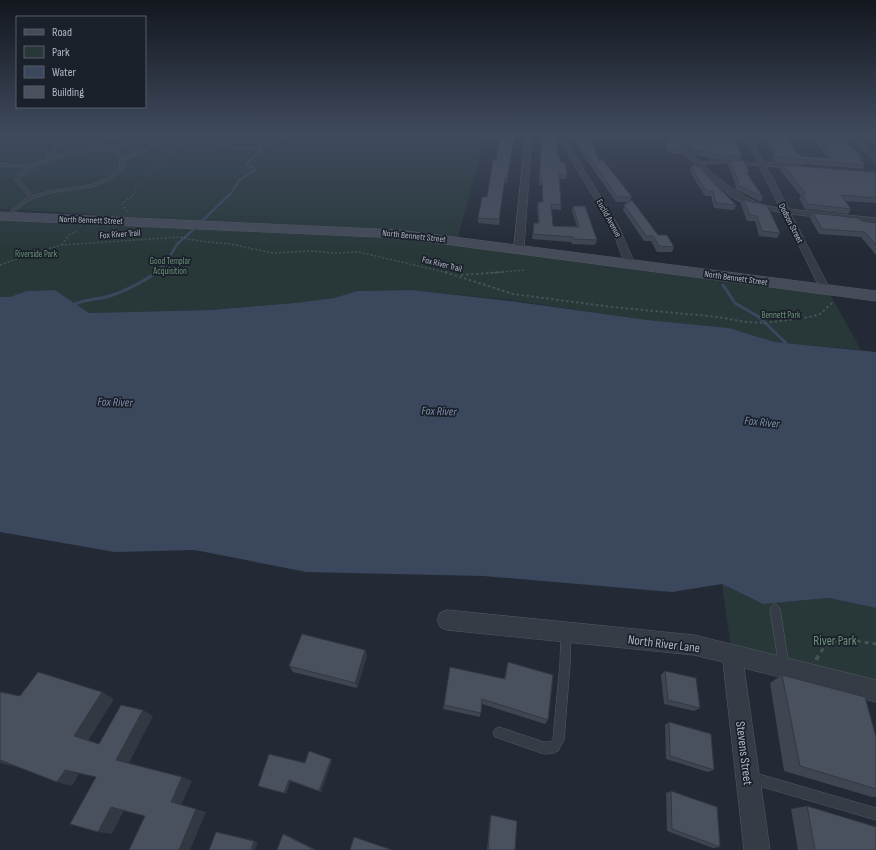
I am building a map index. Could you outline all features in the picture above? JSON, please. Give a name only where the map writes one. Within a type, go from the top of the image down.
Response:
[{"type":"main road","name":"North Bennett Street","points":[[4,216],[399,234],[519,248],[830,295],[876,296]]},
{"type":"street","points":[[519,248],[526,173]]},
{"type":"street","name":"Euclid Avenue","points":[[583,173],[615,227],[630,264]]},
{"type":"street","points":[[710,173],[739,199],[761,207],[786,212],[876,221]]},
{"type":"street","name":"Dodson Street","points":[[766,173],[830,295]]},
{"type":"street","name":"North River Lane","points":[[447,620],[694,645],[876,691]]},
{"type":"street","name":"Stevens Street","points":[[732,655],[757,850]]},
{"type":"lane","points":[[22,173],[19,175],[17,180],[30,194],[31,196],[29,199]]},
{"type":"lane","points":[[4,216],[29,199],[47,192],[85,187],[103,181],[118,173]]},
{"type":"lane","points":[[775,609],[784,668]]},
{"type":"lane","points":[[500,733],[544,748],[554,747],[558,740],[565,664],[566,632]]},
{"type":"lane","points":[[748,777],[876,814]]},
{"type":"path","points":[[122,204],[134,194],[136,186],[149,173]]},
{"type":"path","name":"Fox River Trail","points":[[0,265],[30,254],[62,245],[187,238],[199,242],[230,244],[273,253],[311,251],[334,253],[358,252],[461,275],[513,294],[612,307],[718,317],[745,322],[765,323],[820,314],[830,295]]},
{"type":"path","points":[[461,275],[526,270]]},
{"type":"path","points":[[808,674],[823,648],[832,641],[846,640],[876,644]]},
{"type":"green space","points":[[0,173],[475,173],[458,238],[830,294],[861,350],[775,342],[729,328],[648,320],[510,300],[412,290],[357,291],[334,298],[295,303],[209,310],[89,313],[55,290],[26,291],[10,297],[0,297],[0,217],[90,217],[94,214],[0,209]]},
{"type":"green space","name":"River Park","points":[[722,584],[763,604],[829,598],[876,608],[876,691],[732,655]]},
{"type":"water","name":"Fox River","points":[[55,290],[89,313],[209,310],[295,303],[334,298],[357,291],[412,290],[518,302],[648,320],[729,328],[775,342],[876,352],[876,608],[829,598],[763,604],[722,584],[672,592],[483,576],[306,572],[195,550],[115,552],[0,532],[0,297],[10,297],[26,291]]},
{"type":"building","points":[[491,173],[508,173],[507,178],[505,178],[499,219],[478,218],[482,197],[487,197]]},
{"type":"building","points":[[540,173],[567,173],[567,175],[559,174],[561,205],[551,204],[553,226],[579,227],[573,206],[585,206],[597,240],[573,239],[573,237],[533,234],[534,223],[539,223],[538,202],[543,202],[542,180],[540,180]]},
{"type":"building","points":[[600,173],[613,173],[632,197],[617,197]]},
{"type":"building","points":[[695,173],[704,173],[736,205],[716,203],[713,191],[706,191]]},
{"type":"building","points":[[735,173],[746,173],[763,197],[737,184],[739,183]]},
{"type":"building","points":[[789,173],[874,173],[876,175],[876,198],[841,195],[851,209],[808,204],[802,194],[806,194]]},
{"type":"building","points":[[743,199],[767,205],[780,233],[762,231],[757,216],[750,215]]},
{"type":"building","points":[[632,200],[658,235],[667,235],[674,247],[659,246],[653,236],[646,236],[624,205]]},
{"type":"building","points":[[813,213],[858,218],[861,221],[876,223],[876,245],[865,232],[822,229]]},
{"type":"building","points":[[302,634],[365,650],[355,683],[289,666]]},
{"type":"building","points":[[508,662],[553,675],[548,720],[482,699],[481,713],[444,705],[450,667],[505,679]]},
{"type":"building","points":[[665,671],[696,678],[700,708],[668,700]]},
{"type":"building","points":[[38,672],[102,692],[74,736],[99,744],[121,705],[143,710],[116,760],[182,777],[171,802],[196,809],[179,850],[129,850],[145,816],[111,807],[98,832],[70,824],[96,777],[65,770],[57,782],[0,760],[0,692],[20,696]]},
{"type":"building","points":[[782,675],[865,697],[876,737],[876,789],[800,766]]},
{"type":"building","points":[[669,722],[711,734],[714,770],[670,756]]},
{"type":"building","points":[[309,751],[331,759],[319,791],[289,780],[284,793],[258,786],[269,754],[305,763]]},
{"type":"building","points":[[671,791],[717,807],[720,847],[672,829]]},
{"type":"building","points":[[807,806],[876,827],[876,850],[815,850]]},
{"type":"building","points":[[491,815],[517,821],[515,850],[488,850]]},
{"type":"building","points":[[216,832],[254,841],[251,850],[209,850]]},
{"type":"building","points":[[283,834],[315,850],[277,850]]},
{"type":"building","points":[[354,837],[392,850],[350,850]]},
{"type":"waterway","points":[[230,195],[239,180],[251,173]]},
{"type":"waterway","points":[[202,221],[230,194]]},
{"type":"waterway","points":[[157,272],[166,263],[177,244],[193,230]]},
{"type":"waterway","points":[[72,306],[79,302],[106,297],[123,291],[157,272]]},
{"type":"waterway","points":[[723,285],[735,303],[759,317],[786,343]]},
{"type":"park label","name":"Riverside Park","points":[[36,254]]},
{"type":"park label","name":"Good Templar Acquisition","points":[[170,266]]},
{"type":"park label","name":"Bennett Park","points":[[781,315]]}]
